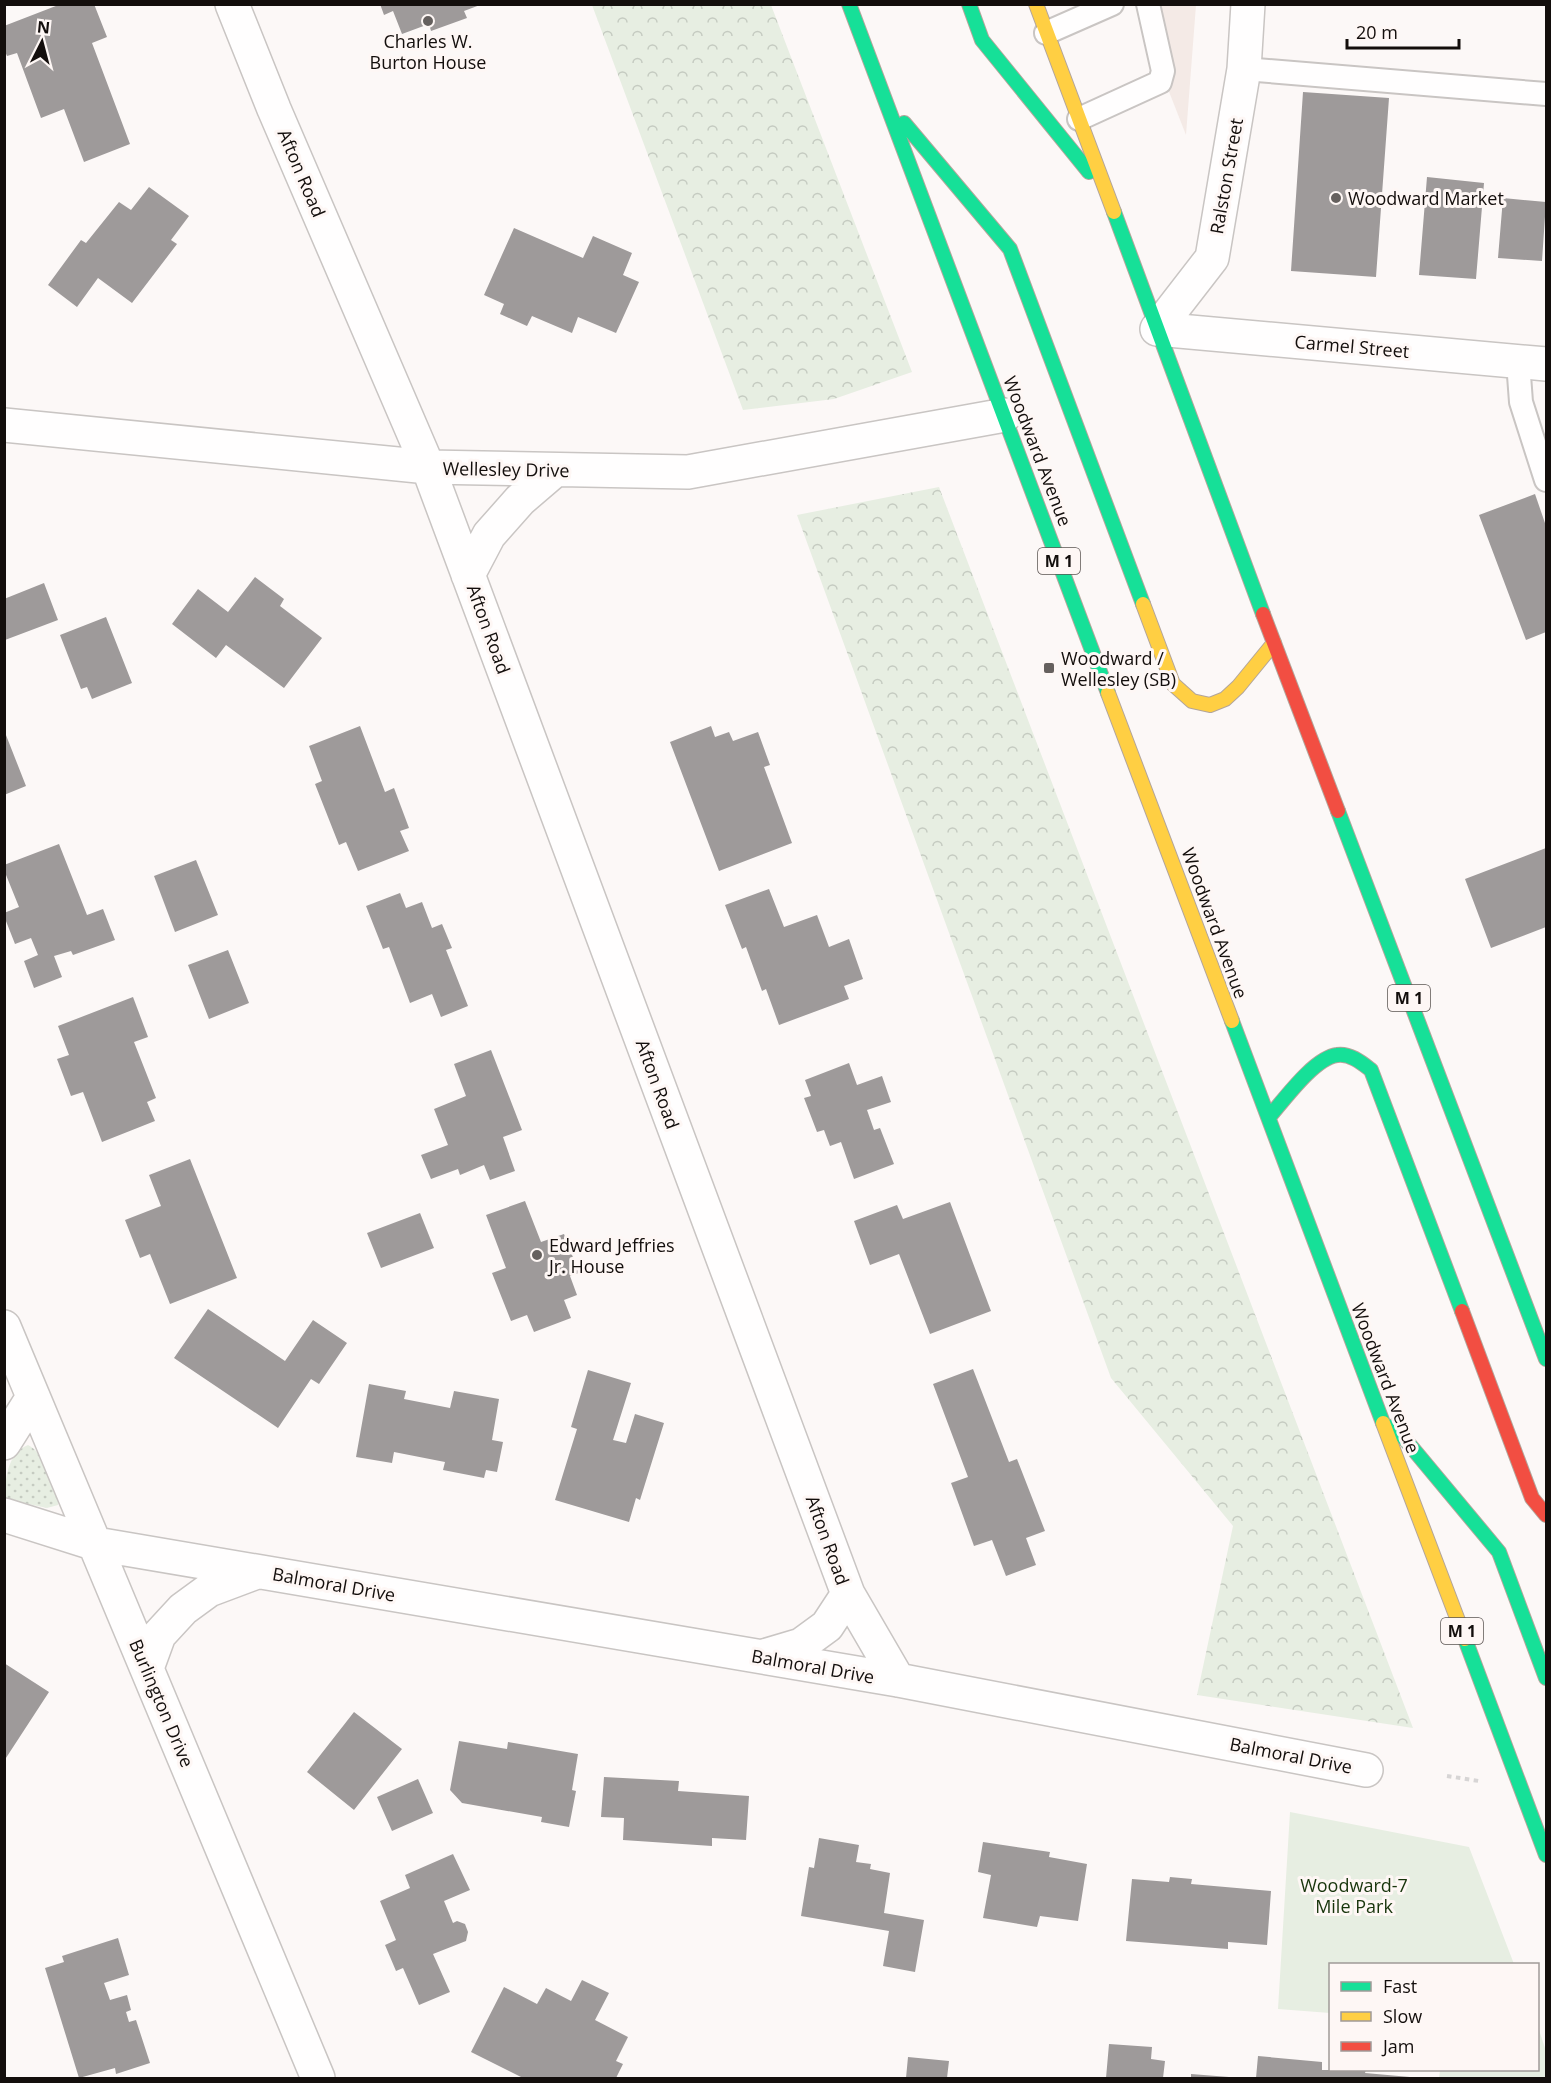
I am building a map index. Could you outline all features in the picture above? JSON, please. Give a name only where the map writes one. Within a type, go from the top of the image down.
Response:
[{"type":"main road","name":"Woodward Avenue","points":[[849,4],[1546,1854]]},
{"type":"main road","points":[[969,4],[982,40],[1108,195]]},
{"type":"main road","name":"M 1","points":[[1036,4],[1274,643],[1546,1355]]},
{"type":"main road","points":[[887,103],[1010,249],[1173,684],[1192,701],[1210,705],[1225,699],[1238,687],[1274,643]]},
{"type":"main road","points":[[1269,1118],[1318,1063],[1337,1055],[1355,1059],[1371,1070],[1532,1498],[1546,1515]]},
{"type":"main road","points":[[1378,1407],[1499,1551],[1546,1678]]},
{"type":"street","name":"Afton Road","points":[[232,4],[274,109],[428,467],[848,1594],[898,1680]]},
{"type":"street","name":"Ralston Street","points":[[1157,329],[1212,258],[1244,69],[1248,4]]},
{"type":"street","name":"Carmel Street","points":[[1157,329],[1532,363]]},
{"type":"street","name":"Wellesley Drive","points":[[4,425],[428,467],[688,472],[1005,415]]},
{"type":"street","name":"Afton Road","points":[[468,575],[489,535],[520,500],[555,470]]},
{"type":"street","name":"Burlington Drive","points":[[4,1327],[318,2079]]},
{"type":"street","points":[[4,1443],[33,1397]]},
{"type":"street","name":"Balmoral Drive","points":[[4,1515],[96,1544],[898,1680],[1366,1770]]},
{"type":"street","name":"Balmoral Drive","points":[[147,1668],[159,1635],[183,1609],[209,1590],[258,1572]]},
{"type":"street","name":"Afton Road","points":[[759,1657],[801,1645],[827,1626],[848,1594]]},
{"type":"lane","points":[[1046,33],[1112,4]]},
{"type":"lane","points":[[1079,119],[1160,82],[1163,71],[1148,4]]},
{"type":"lane","points":[[1244,69],[1546,94]]},
{"type":"lane","points":[[1532,363],[1521,402],[1546,480]]},
{"type":"shaded area","points":[[1135,5],[1196,5],[1186,135]]},
{"type":"green space","points":[[592,5],[771,5],[912,372],[834,399],[743,410]]},
{"type":"green space","points":[[939,487],[1413,1728],[1197,1695],[1233,1526],[1111,1378],[797,515]]},
{"type":"green space","points":[[28,1445],[43,1461],[59,1495],[58,1505],[47,1508],[5,1499],[11,1461],[21,1449]]},
{"type":"green space","name":"Woodward-7 Mile Park","points":[[1290,1812],[1469,1847],[1514,1963],[1329,1963],[1329,2013],[1278,2009]]},
{"type":"green space","points":[[1539,2030],[1546,2051],[1546,2078],[1439,2078],[1440,2071],[1539,2071]]},
{"type":"building","points":[[61,4],[94,4],[107,37],[92,43],[130,144],[84,162],[64,109],[41,118],[17,53],[7,56],[4,49],[4,26]]},
{"type":"building","name":"Charles W. Burton House","points":[[380,4],[480,5],[464,11],[467,18],[431,31],[429,24],[402,34],[393,11],[384,15]]},
{"type":"building","points":[[1303,92],[1389,98],[1376,277],[1291,271]]},
{"type":"building","points":[[1427,177],[1484,183],[1476,279],[1419,275]]},
{"type":"building","points":[[149,187],[189,216],[171,240],[177,244],[132,303],[98,278],[77,307],[48,285],[81,240],[86,243],[119,202],[131,210]]},
{"type":"building","points":[[1503,198],[1546,202],[1542,261],[1498,258]]},
{"type":"building","points":[[514,228],[583,258],[593,236],[632,253],[623,275],[639,282],[616,333],[578,317],[572,333],[532,316],[527,326],[500,314],[504,304],[484,295]]},
{"type":"building","points":[[1535,494],[1546,526],[1546,632],[1526,640],[1479,515]]},
{"type":"building","points":[[255,577],[284,599],[280,606],[322,638],[284,688],[226,645],[216,658],[172,624],[198,589],[228,612]]},
{"type":"building","points":[[44,583],[58,620],[5,640],[4,599]]},
{"type":"building","points":[[106,617],[132,683],[92,699],[87,687],[81,689],[60,635]]},
{"type":"building","points":[[360,726],[385,792],[394,788],[409,828],[400,831],[409,851],[358,871],[346,842],[339,845],[315,784],[322,781],[309,746]]},
{"type":"building","points":[[711,726],[715,737],[729,732],[733,741],[758,732],[770,765],[764,767],[792,843],[719,871],[670,742]]},
{"type":"building","points":[[4,730],[26,786],[4,795]]},
{"type":"building","points":[[59,844],[87,915],[103,909],[115,940],[73,955],[71,951],[54,956],[62,977],[34,988],[24,961],[38,955],[31,938],[15,944],[4,916],[4,913],[19,907],[4,865]]},
{"type":"building","points":[[1546,848],[1546,927],[1491,948],[1465,879]]},
{"type":"building","points":[[196,860],[218,915],[175,932],[154,876]]},
{"type":"building","points":[[769,889],[784,927],[817,915],[829,947],[849,939],[863,979],[844,986],[849,999],[779,1025],[766,989],[762,991],[746,947],[742,949],[725,905]]},
{"type":"building","points":[[400,893],[406,908],[422,902],[432,928],[442,924],[452,948],[446,950],[468,1006],[441,1017],[432,994],[410,1003],[389,947],[383,949],[366,906]]},
{"type":"building","points":[[228,950],[249,1003],[209,1019],[188,965]]},
{"type":"building","points":[[133,997],[148,1037],[134,1042],[156,1098],[147,1102],[155,1121],[102,1142],[83,1092],[71,1096],[57,1059],[69,1055],[58,1026]]},
{"type":"building","points":[[491,1050],[522,1130],[503,1137],[515,1171],[490,1180],[484,1165],[460,1175],[458,1169],[431,1179],[421,1155],[448,1145],[434,1109],[466,1096],[454,1064]]},
{"type":"building","points":[[849,1063],[857,1085],[882,1076],[891,1102],[867,1110],[874,1130],[880,1128],[894,1164],[854,1179],[841,1142],[830,1146],[824,1130],[817,1132],[804,1098],[811,1096],[805,1080]]},
{"type":"building","points":[[190,1159],[237,1278],[170,1304],[150,1254],[140,1258],[125,1220],[161,1206],[149,1175]]},
{"type":"building","name":"Edward Jeffries Jr. House","points":[[525,1201],[541,1242],[564,1234],[579,1273],[570,1276],[577,1295],[564,1300],[571,1318],[534,1332],[527,1315],[511,1321],[492,1273],[506,1268],[486,1215]]},
{"type":"building","points":[[950,1202],[991,1311],[930,1334],[899,1254],[870,1265],[854,1221],[897,1205],[903,1219]]},
{"type":"building","points":[[420,1213],[434,1248],[381,1268],[367,1233]]},
{"type":"building","points":[[208,1309],[285,1361],[313,1320],[347,1343],[319,1384],[311,1379],[278,1428],[174,1358]]},
{"type":"building","points":[[973,1369],[1009,1462],[1017,1459],[1045,1531],[1026,1538],[1036,1565],[1006,1576],[992,1540],[974,1546],[951,1483],[968,1477],[933,1384]]},
{"type":"building","points":[[588,1370],[631,1383],[613,1440],[626,1443],[635,1414],[664,1423],[640,1500],[636,1498],[629,1522],[555,1500],[577,1429],[571,1427]]},
{"type":"building","points":[[369,1384],[406,1391],[404,1399],[450,1408],[454,1391],[499,1399],[492,1440],[503,1442],[497,1472],[486,1470],[484,1478],[443,1470],[445,1462],[394,1452],[392,1463],[356,1457]]},
{"type":"building","points":[[4,1663],[49,1692],[4,1761]]},
{"type":"building","points":[[354,1712],[402,1749],[354,1810],[307,1772]]},
{"type":"building","points":[[459,1741],[507,1749],[508,1742],[578,1754],[572,1790],[576,1791],[569,1827],[541,1822],[542,1817],[462,1803],[450,1790]]},
{"type":"building","points":[[604,1777],[679,1781],[678,1791],[749,1796],[746,1840],[712,1838],[712,1846],[623,1840],[624,1818],[601,1817]]},
{"type":"building","points":[[418,1779],[433,1813],[392,1831],[377,1797]]},
{"type":"building","points":[[819,1838],[859,1845],[856,1862],[871,1864],[870,1869],[890,1873],[884,1913],[924,1920],[915,1972],[883,1966],[889,1931],[801,1916],[809,1867],[814,1868]]},
{"type":"building","points":[[983,1842],[1050,1852],[1049,1857],[1087,1864],[1078,1921],[1040,1916],[1037,1927],[983,1918],[991,1875],[978,1872]]},
{"type":"building","points":[[453,1854],[470,1890],[444,1901],[453,1923],[457,1921],[465,1924],[468,1932],[466,1941],[433,1954],[450,1992],[419,2005],[403,1968],[396,1971],[385,1945],[396,1940],[380,1901],[410,1888],[405,1875]]},
{"type":"building","points":[[1170,1877],[1192,1879],[1191,1884],[1271,1891],[1267,1945],[1228,1942],[1228,1949],[1126,1941],[1132,1879],[1169,1882]]},
{"type":"building","points":[[118,1938],[129,1975],[104,1983],[110,2000],[127,1995],[131,2010],[126,2012],[129,2022],[136,2020],[150,2063],[116,2074],[115,2068],[79,2078],[45,1968],[64,1962],[62,1956]]},
{"type":"building","points":[[582,1980],[609,1993],[595,2020],[628,2037],[616,2061],[623,2064],[616,2078],[523,2078],[471,2052],[504,1987],[537,2004],[546,1988],[571,2001]]},
{"type":"building","points":[[1109,2044],[1152,2047],[1151,2059],[1165,2061],[1163,2078],[1106,2078]]},
{"type":"building","points":[[1258,2056],[1322,2062],[1322,2070],[1329,2071],[1366,2071],[1365,2073],[1410,2077],[1410,2078],[1256,2078]]},
{"type":"building","points":[[908,2057],[949,2061],[947,2078],[906,2078]]},
{"type":"building","points":[[1191,2074],[1229,2077],[1191,2078]]},
{"type":"traffic: fast","points":[[849,4],[1108,693]]},
{"type":"traffic: fast","points":[[969,4],[982,40],[1089,172]]},
{"type":"traffic: fast","points":[[904,123],[1010,249],[1143,604]]},
{"type":"traffic: fast","points":[[1114,212],[1263,614]]},
{"type":"traffic: fast","points":[[1338,811],[1546,1359]]},
{"type":"traffic: fast","points":[[1232,1021],[1383,1423]]},
{"type":"traffic: fast","points":[[1269,1117],[1309,1071],[1328,1058],[1337,1055],[1347,1056],[1356,1059],[1371,1070],[1462,1311]]},
{"type":"traffic: fast","points":[[1394,1426],[1499,1552],[1546,1678]]},
{"type":"traffic: fast","points":[[1465,1639],[1546,1855]]},
{"type":"traffic: slow","points":[[1036,4],[1114,212]]},
{"type":"traffic: slow","points":[[1143,604],[1173,684],[1192,701],[1210,705],[1225,699],[1238,687],[1274,643]]},
{"type":"traffic: slow","points":[[1108,693],[1232,1021]]},
{"type":"traffic: slow","points":[[1383,1423],[1465,1639]]},
{"type":"traffic: jam","points":[[1263,614],[1338,811]]},
{"type":"traffic: jam","points":[[1462,1311],[1532,1498],[1546,1515]]},
{"type":"place","name":"Charles W. Burton House","points":[[428,21]]},
{"type":"place","name":"Woodward Market","points":[[1336,198]]},
{"type":"place","name":"Woodward / Wellesley (SB)","points":[[1049,668]]},
{"type":"place","name":"Edward Jeffries Jr. House","points":[[537,1255]]}]
